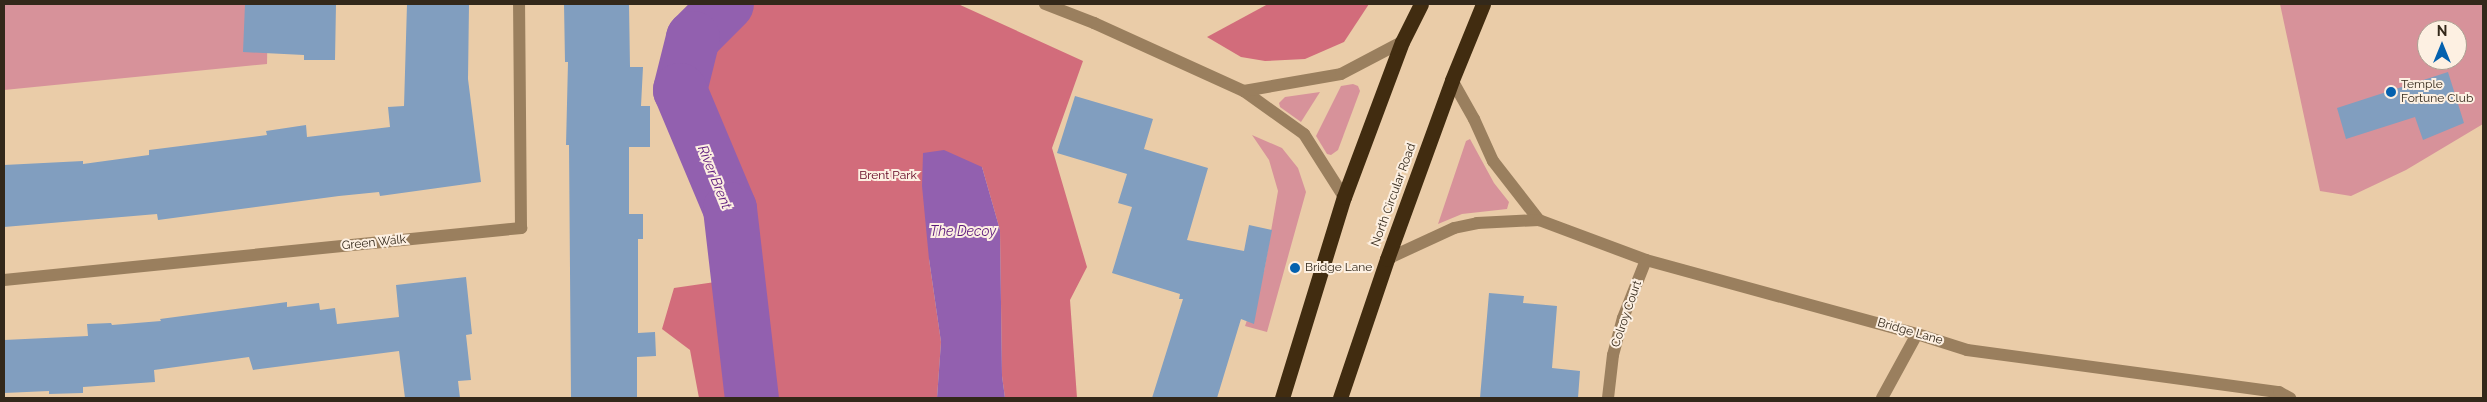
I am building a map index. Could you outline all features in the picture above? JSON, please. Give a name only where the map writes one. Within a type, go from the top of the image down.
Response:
[{"type":"highway","points":[[1282,398],[1344,197],[1402,42],[1421,4]]},
{"type":"highway","name":"North Circular Road","points":[[1340,398],[1387,259],[1452,80],[1483,4]]},
{"type":"street","name":"Green Walk","points":[[4,280],[521,228],[519,4]]},
{"type":"street","points":[[1045,4],[1094,22],[1244,91],[1304,134],[1344,197]]},
{"type":"street","points":[[1244,91],[1341,74],[1402,42]]},
{"type":"street","points":[[1452,80],[1474,119],[1493,161],[1539,220]]},
{"type":"street","name":"Bridge Lane","points":[[1387,259],[1454,228],[1477,223],[1539,220],[1646,260],[1917,334],[1967,350],[2282,396]]},
{"type":"street","name":"Colroy Court","points":[[1608,398],[1613,355],[1623,318],[1646,260]]},
{"type":"street","points":[[1882,398],[1917,334]]},
{"type":"shaded area","points":[[4,4],[268,4],[267,64],[4,90]]},
{"type":"shaded area","name":"Temple Fortune Club","points":[[2280,4],[2483,4],[2483,124],[2406,170],[2351,196],[2320,191]]},
{"type":"shaded area","points":[[1353,84],[1358,86],[1360,91],[1338,150],[1331,155],[1327,154],[1316,136],[1341,86]]},
{"type":"shaded area","points":[[1320,92],[1301,122],[1280,107],[1279,103],[1285,97]]},
{"type":"shaded area","points":[[1252,135],[1282,148],[1298,168],[1306,192],[1267,332],[1245,326],[1264,271],[1278,191],[1269,160]]},
{"type":"shaded area","points":[[1470,139],[1494,183],[1509,202],[1507,209],[1462,214],[1438,224],[1466,141]]},
{"type":"green space","name":"Brent Park","points":[[707,4],[958,4],[1083,61],[1052,148],[1087,267],[1070,300],[1077,398],[1005,398],[1002,376],[1000,230],[982,167],[929,259],[941,342],[937,398],[699,398],[690,350],[662,329],[674,288],[722,281],[729,233],[684,85]]},
{"type":"green space","points":[[1268,4],[1369,4],[1344,42],[1305,59],[1265,61],[1241,57],[1207,37]]},
{"type":"water","name":"The Decoy","points":[[944,150],[982,167],[1000,230],[1002,376],[1005,398],[937,398],[941,342],[929,259],[922,186],[923,153]]},
{"type":"building","points":[[245,4],[336,4],[335,60],[304,60],[304,55],[243,52]]},
{"type":"building","points":[[407,4],[469,5],[468,79],[481,182],[380,196],[379,192],[339,196],[158,220],[157,214],[4,227],[4,165],[83,161],[83,164],[149,155],[149,150],[267,135],[266,131],[306,125],[307,137],[390,127],[388,107],[404,106]]},
{"type":"building","points":[[564,4],[629,4],[630,67],[643,67],[641,106],[650,106],[650,147],[629,147],[629,214],[643,214],[643,239],[638,239],[638,333],[655,332],[656,356],[637,357],[637,398],[571,398],[569,145],[566,145],[568,62],[565,62]]},
{"type":"building","points":[[2448,72],[2464,123],[2423,140],[2415,117],[2346,139],[2337,108]]},
{"type":"building","points":[[1075,96],[1153,119],[1144,149],[1208,168],[1187,240],[1244,251],[1249,225],[1272,230],[1254,324],[1241,319],[1217,398],[1152,398],[1183,299],[1179,299],[1180,294],[1112,273],[1132,207],[1118,203],[1127,174],[1057,153]]},
{"type":"building","points":[[466,277],[472,334],[466,335],[471,380],[458,381],[460,398],[405,398],[399,351],[253,370],[249,357],[154,370],[155,382],[83,387],[83,393],[49,394],[49,391],[4,393],[4,340],[88,336],[87,324],[111,323],[112,325],[161,321],[160,319],[287,302],[287,307],[319,303],[320,310],[335,308],[337,324],[399,317],[396,285]]},
{"type":"building","points":[[1489,293],[1524,296],[1523,303],[1557,306],[1552,368],[1580,371],[1578,398],[1480,398]]},
{"type":"waterway","name":"River Brent","points":[[727,4],[693,38],[680,90],[730,209],[752,398]]},
{"type":"place","name":"Temple Fortune Club","points":[[2391,92]]},
{"type":"place","name":"Bridge Lane","points":[[1295,268]]}]
